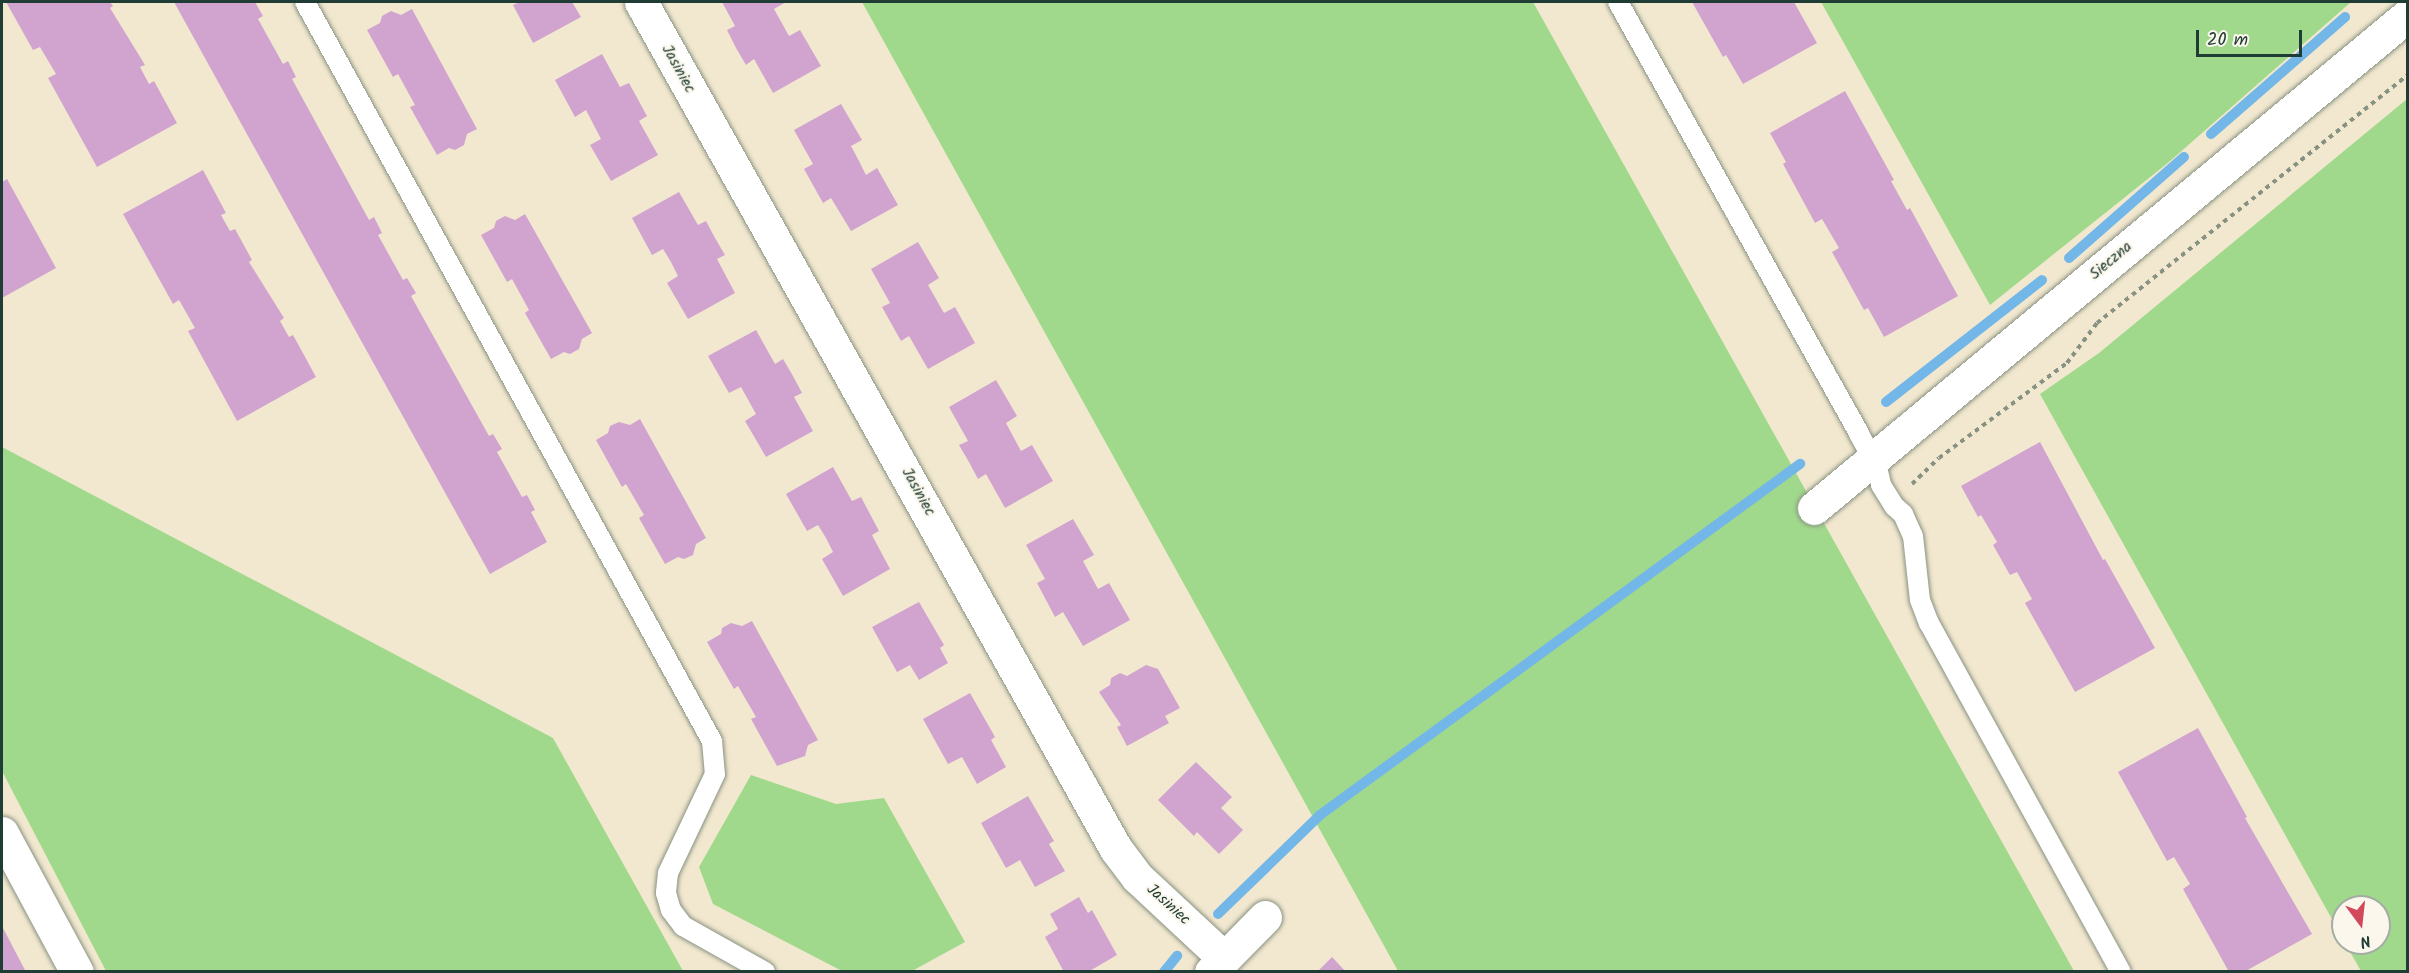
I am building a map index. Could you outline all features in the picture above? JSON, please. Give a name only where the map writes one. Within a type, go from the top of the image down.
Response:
[{"type":"street","name":"Jasiniec","points":[[641,2],[1116,849],[1137,877],[1217,965]]},
{"type":"street","name":"Sieczna","points":[[1814,508],[2408,15]]},
{"type":"street","points":[[2,833],[77,972]]},
{"type":"street","points":[[1217,965],[1265,917]]},
{"type":"lane","points":[[305,2],[712,741],[715,774],[702,806],[668,873],[666,893],[671,910],[683,926],[765,972]]},
{"type":"lane","points":[[1618,2],[1873,459],[1881,486],[1894,506],[1903,514],[1913,536],[1920,600],[1929,623],[2121,972]]},
{"type":"path","points":[[1894,506],[1939,458],[2067,363],[2097,323],[2408,75]]},
{"type":"green space","points":[[862,2],[1533,2],[2074,971],[1398,971]]},
{"type":"green space","points":[[1821,2],[2351,2],[2169,162],[1990,305]]},
{"type":"green space","points":[[2407,99],[2407,971],[2361,971],[2352,955],[2391,955],[2391,895],[2331,895],[2331,917],[2040,394],[2099,353]]},
{"type":"green space","points":[[2,447],[553,738],[683,971],[106,971],[2,771]]},
{"type":"green space","points":[[751,775],[836,804],[884,798],[965,942],[912,971],[842,971],[713,904],[699,867]]},
{"type":"building","points":[[6,2],[110,2],[113,6],[110,8],[145,65],[140,67],[149,84],[154,81],[177,123],[97,167],[48,78],[56,74],[40,47],[33,50]]},
{"type":"building","points":[[174,2],[255,2],[263,16],[258,19],[283,64],[288,61],[296,77],[292,79],[369,220],[374,217],[382,233],[378,235],[403,280],[407,278],[416,293],[411,296],[489,436],[493,434],[502,449],[497,452],[522,497],[527,495],[535,510],[531,512],[547,542],[490,574]]},
{"type":"building","points":[[520,2],[572,2],[581,17],[533,43],[513,5]]},
{"type":"building","points":[[722,2],[786,2],[774,9],[789,36],[800,30],[821,66],[773,93],[754,59],[746,65],[736,48],[727,30],[735,26]]},
{"type":"building","points":[[1692,2],[1794,2],[1817,43],[1743,84],[1726,55],[1723,57]]},
{"type":"building","points":[[412,9],[477,129],[467,134],[464,145],[455,150],[449,148],[437,155],[410,107],[415,105],[398,74],[393,77],[367,30],[380,23],[382,16],[391,11],[401,15]]},
{"type":"building","points":[[602,54],[620,87],[629,83],[647,116],[639,121],[658,155],[611,181],[590,145],[601,139],[586,110],[575,117],[555,80]]},
{"type":"building","points":[[1845,91],[1894,180],[1891,181],[1907,210],[1910,208],[1958,296],[1884,337],[1868,308],[1864,310],[1832,252],[1839,248],[1822,219],[1815,223],[1783,164],[1786,162],[1770,133]]},
{"type":"building","points":[[841,104],[862,140],[851,146],[866,175],[877,168],[898,205],[851,231],[831,198],[823,203],[804,169],[813,164],[794,130]]},
{"type":"building","points":[[203,170],[226,213],[221,215],[230,231],[235,229],[252,260],[249,262],[284,318],[280,321],[289,337],[293,335],[316,377],[237,421],[188,331],[195,328],[179,300],[173,304],[123,214]]},
{"type":"building","points":[[7,179],[56,268],[2,298],[2,182]]},
{"type":"building","points":[[679,192],[698,225],[706,221],[725,255],[717,259],[735,293],[688,319],[667,283],[678,276],[671,262],[663,249],[652,255],[632,218]]},
{"type":"building","points":[[525,214],[592,333],[582,339],[579,349],[570,354],[564,352],[551,359],[525,313],[529,310],[512,279],[507,282],[481,235],[494,228],[496,221],[505,216],[515,220]]},
{"type":"building","points":[[918,242],[939,278],[928,285],[944,313],[955,307],[975,343],[928,369],[909,336],[901,341],[882,307],[890,303],[871,269]]},
{"type":"building","points":[[756,330],[775,364],[783,359],[793,376],[802,393],[794,397],[813,431],[766,457],[745,421],[756,414],[741,387],[729,393],[708,356]]},
{"type":"building","points":[[996,380],[1017,416],[1006,423],[1021,451],[1032,445],[1053,481],[1005,508],[986,474],[978,479],[959,445],[968,441],[949,407]]},
{"type":"building","points":[[640,419],[706,538],[696,544],[693,555],[684,559],[678,557],[665,564],[639,518],[644,515],[626,484],[622,487],[596,440],[608,433],[610,426],[619,422],[630,425]]},
{"type":"building","points":[[2040,442],[2103,560],[2105,559],[2155,648],[2075,692],[2025,603],[2032,599],[2017,572],[2010,575],[1993,545],[1997,542],[1981,515],[1978,517],[1961,486]]},
{"type":"building","points":[[833,467],[852,501],[861,497],[879,531],[872,535],[890,569],[843,596],[822,559],[833,552],[826,538],[818,525],[807,531],[786,494]]},
{"type":"building","points":[[1073,519],[1094,555],[1083,561],[1098,589],[1109,583],[1130,620],[1083,646],[1063,612],[1055,617],[1037,583],[1045,579],[1026,545]]},
{"type":"building","points":[[919,602],[944,645],[940,648],[948,663],[919,680],[910,665],[897,672],[872,627]]},
{"type":"building","points":[[752,621],[818,740],[808,745],[805,756],[777,766],[751,719],[756,717],[738,686],[734,689],[707,642],[721,634],[722,628],[731,623],[742,626]]},
{"type":"building","points":[[1146,665],[1158,669],[1180,708],[1165,716],[1169,723],[1127,746],[1117,727],[1121,725],[1099,692],[1110,685],[1111,678],[1120,673],[1127,676]]},
{"type":"building","points":[[970,693],[995,737],[991,740],[1006,767],[977,784],[962,757],[948,764],[923,719]]},
{"type":"building","points":[[2198,728],[2247,817],[2245,818],[2312,934],[2244,972],[2229,972],[2183,889],[2190,884],[2174,857],[2167,861],[2118,772]]},
{"type":"building","points":[[1196,762],[1232,797],[1221,808],[1243,830],[1219,854],[1197,832],[1194,836],[1158,800]]},
{"type":"building","points":[[1028,796],[1054,841],[1049,844],[1065,871],[1035,887],[1020,860],[1006,868],[981,823]]},
{"type":"building","points":[[1079,897],[1088,913],[1092,910],[1117,955],[1088,972],[1064,972],[1045,937],[1058,929],[1050,914]]},
{"type":"building","points":[[2,926],[26,972],[2,972]]},
{"type":"building","points":[[1332,957],[1346,972],[1317,972]]},
{"type":"waterway","points":[[2211,134],[2345,17]]},
{"type":"waterway","points":[[2069,258],[2184,157]]},
{"type":"waterway","points":[[1886,402],[2042,280]]},
{"type":"waterway","points":[[1218,914],[1320,815],[1800,464]]},
{"type":"waterway","points":[[1164,972],[1177,956]]}]
